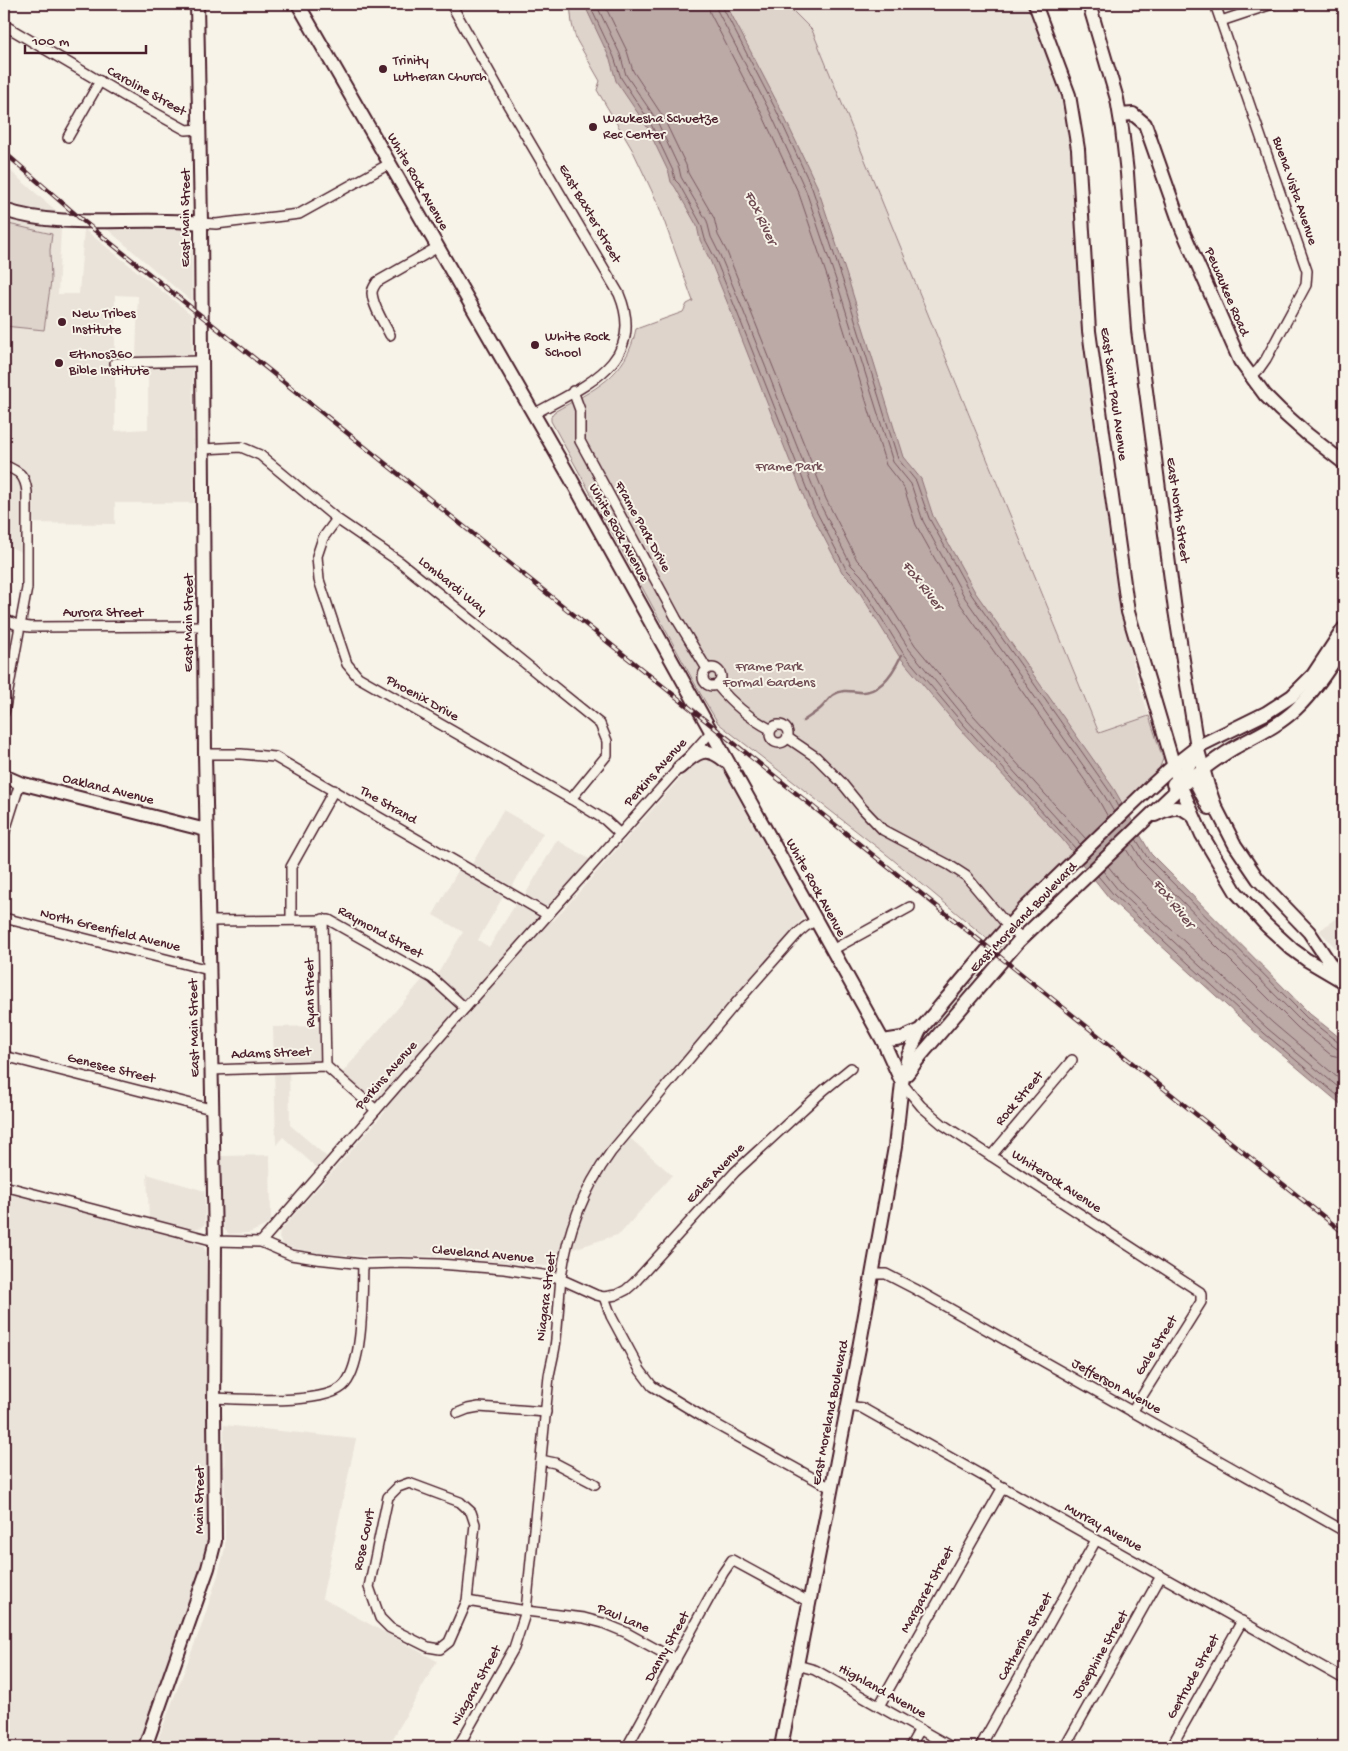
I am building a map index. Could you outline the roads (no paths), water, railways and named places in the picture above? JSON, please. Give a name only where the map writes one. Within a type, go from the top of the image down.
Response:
[{"type":"main road","name":"East Main Street","points":[[198,4],[206,830],[215,1241]]},
{"type":"main road","name":"White Rock Avenue","points":[[298,4],[534,414],[816,920],[883,1042],[902,1083]]},
{"type":"main road","name":"East Saint Paul Avenue","points":[[1034,4],[1063,78],[1074,120],[1078,149],[1089,331],[1127,603],[1136,642],[1174,765]]},
{"type":"main road","name":"East North Street","points":[[1089,4],[1120,115],[1127,173],[1138,330],[1176,610],[1197,747],[1215,806],[1235,846],[1258,879],[1308,932],[1343,981]]},
{"type":"main road","name":"Pewaukee Road","points":[[1120,115],[1133,114],[1145,124],[1167,188],[1197,265],[1235,352],[1251,377],[1280,410],[1307,434],[1344,462]]},
{"type":"main road","points":[[4,210],[37,218],[56,220],[201,222]]},
{"type":"main road","points":[[1139,813],[1174,765],[1197,747],[1266,713],[1292,696],[1313,675],[1344,628]]},
{"type":"main road","name":"East Moreland Boulevard","points":[[781,1747],[848,1406],[896,1147],[902,1083],[908,1056],[920,1030],[1008,926],[1080,869],[1139,813],[1185,778],[1269,730],[1295,710],[1325,676],[1344,645]]},
{"type":"main road","points":[[1185,778],[1197,747]]},
{"type":"main road","points":[[679,768],[693,756],[702,752],[712,752],[728,763]]},
{"type":"main road","points":[[1174,765],[1181,766],[1185,778],[1229,851],[1250,880],[1273,895]]},
{"type":"main road","name":"Oakland Avenue","points":[[4,776],[20,783],[206,830]]},
{"type":"main road","name":"East North Street","points":[[1185,778],[1194,817],[1202,835],[1236,892],[1266,925],[1292,949],[1343,981]]},
{"type":"main road","points":[[1139,813],[1159,812],[1177,807],[1183,808],[1194,817]]},
{"type":"main road","name":"East Moreland Boulevard","points":[[902,1083],[922,1054],[969,998],[1022,938],[1059,902],[1080,869],[1139,813]]},
{"type":"main road","points":[[957,986],[969,998]]},
{"type":"main road","points":[[883,1042],[902,1038],[920,1030]]},
{"type":"main road","name":"Main Street","points":[[145,1747],[208,1568],[215,1541],[215,1241]]},
{"type":"street","name":"East Baxter Street","points":[[451,4],[619,294],[627,316],[627,333],[617,358],[612,365],[600,375],[534,414]]},
{"type":"street","name":"Buena Vista Avenue","points":[[1215,4],[1307,272],[1306,286],[1266,359],[1251,377]]},
{"type":"street","points":[[1221,21],[1272,4]]},
{"type":"street","name":"Caroline Street","points":[[4,25],[186,130],[200,129]]},
{"type":"street","points":[[68,137],[100,81]]},
{"type":"street","points":[[201,222],[216,224],[299,214],[389,164]]},
{"type":"street","points":[[390,335],[375,305],[373,289],[377,282],[438,247]]},
{"type":"street","points":[[115,363],[201,361]]},
{"type":"street","name":"Frame Park Drive","points":[[573,391],[580,410],[580,441],[676,618],[707,669]]},
{"type":"street","name":"Lombardi Way","points":[[203,449],[241,447],[260,455],[337,519],[400,562],[600,724],[607,741],[607,755],[571,798]]},
{"type":"street","points":[[4,465],[22,475],[26,483],[27,588],[4,712]]},
{"type":"street","name":"Phoenix Drive","points":[[337,519],[323,538],[317,556],[319,580],[347,664],[358,677],[571,798],[606,820],[620,834]]},
{"type":"street","name":"Aurora Street","points":[[4,619],[20,626],[30,627],[204,626]]},
{"type":"street","name":"Frame Park Drive","points":[[707,669],[713,668],[719,672],[721,679],[718,684]]},
{"type":"street","name":"Frame Park Drive","points":[[707,669],[704,673],[705,682],[709,685],[718,684]]},
{"type":"street","name":"Frame Park Drive","points":[[718,684],[728,697],[745,713],[770,729],[776,725],[784,726],[789,734],[788,738],[816,757],[884,830],[966,876],[1008,926],[1022,938]]},
{"type":"street","name":"Perkins Avenue","points":[[261,1242],[711,732]]},
{"type":"street","name":"The Strand","points":[[205,754],[275,756],[548,915]]},
{"type":"street","points":[[4,834],[20,783]]},
{"type":"street","points":[[291,919],[291,866],[334,790]]},
{"type":"street","points":[[832,950],[910,907]]},
{"type":"street","name":"North Greenfield Avenue","points":[[4,918],[209,970]]},
{"type":"street","name":"Raymond Street","points":[[208,922],[291,919],[329,920],[432,978],[466,1008]]},
{"type":"street","name":"Ryan Street","points":[[323,919],[326,1066]]},
{"type":"street","name":"Niagara Street","points":[[458,1747],[514,1648],[526,1611],[549,1376],[556,1341],[561,1279],[574,1223],[584,1195],[611,1152],[736,1003],[798,932],[816,920]]},
{"type":"street","name":"Genesee Street","points":[[4,1056],[211,1109]]},
{"type":"street","name":"Rock Street","points":[[991,1156],[1072,1060]]},
{"type":"street","name":"Adams Street","points":[[211,1070],[326,1066],[376,1110]]},
{"type":"street","name":"Eales Avenue","points":[[604,1297],[616,1295],[634,1283],[735,1172],[824,1090],[851,1068]]},
{"type":"street","name":"Whiterock Avenue","points":[[902,1083],[921,1106],[942,1124],[1200,1292],[1201,1295]]},
{"type":"street","points":[[4,1186],[215,1241],[261,1242]]},
{"type":"street","name":"Cleveland Avenue","points":[[261,1242],[291,1255],[363,1264],[400,1263],[476,1266],[531,1273],[561,1279],[604,1297]]},
{"type":"street","points":[[214,1398],[313,1397],[335,1392],[345,1384],[352,1372],[357,1356],[363,1264]]},
{"type":"street","name":"Jefferson Avenue","points":[[872,1274],[886,1274],[901,1282],[1344,1531]]},
{"type":"street","name":"Gale Street","points":[[1132,1412],[1201,1302],[1201,1295]]},
{"type":"street","points":[[604,1297],[610,1316],[640,1370],[652,1386],[708,1420],[831,1488]]},
{"type":"street","name":"Murray Avenue","points":[[848,1406],[862,1408],[1344,1679]]},
{"type":"street","points":[[458,1413],[479,1407],[546,1412]]},
{"type":"street","points":[[542,1460],[555,1463],[596,1484]]},
{"type":"street","name":"Rose Court","points":[[409,1483],[460,1502],[471,1512],[475,1524],[466,1602],[449,1642],[440,1649],[428,1647],[390,1628],[380,1618],[369,1587],[388,1497],[398,1487],[409,1483]]},
{"type":"street","name":"Margaret Street","points":[[879,1706],[1003,1487]]},
{"type":"street","name":"Catherine Street","points":[[980,1747],[1096,1540]]},
{"type":"street","name":"Danny Street","points":[[627,1747],[732,1560],[809,1602]]},
{"type":"street","name":"Josephine Street","points":[[1065,1747],[1161,1576]]},
{"type":"street","points":[[466,1602],[526,1611]]},
{"type":"street","name":"Paul Lane","points":[[526,1611],[584,1618],[603,1623],[625,1632],[676,1660]]},
{"type":"street","name":"Gertrude Street","points":[[1171,1747],[1242,1621]]},
{"type":"street","name":"Highland Avenue","points":[[796,1665],[815,1670],[951,1747]]},
{"type":"street","points":[[910,1747],[920,1729]]},
{"type":"water","name":"Fox River","points":[[584,4],[726,4],[780,108],[817,186],[850,285],[903,457],[921,479],[933,516],[975,592],[1114,789],[1151,854],[1310,1014],[1344,1041],[1344,1107],[1261,1037],[1110,899],[1062,839],[959,728],[899,656],[860,593],[842,572],[808,507],[732,314],[700,240],[697,226],[671,182],[669,173],[646,125],[616,81],[610,59]]},
{"type":"waterway","points":[[803,721],[820,709],[836,693],[846,691],[867,692],[873,690],[890,675],[901,656]]},
{"type":"railway","points":[[4,152],[82,220],[1344,1233]]},
{"type":"place","name":"Trinity Lutheran Church","points":[[383,69]]},
{"type":"place","name":"Waukesha Schuetze Rec Center","points":[[593,127]]},
{"type":"place","name":"New Tribes Institute","points":[[62,322]]},
{"type":"place","name":"White Rock School","points":[[535,345]]},
{"type":"place","name":"Ethnos360 Bible Institute","points":[[59,363]]},
{"type":"park label","name":"Frame Park","points":[[789,467]]},
{"type":"park label","name":"Frame Park Formal Gardens","points":[[769,676]]}]
